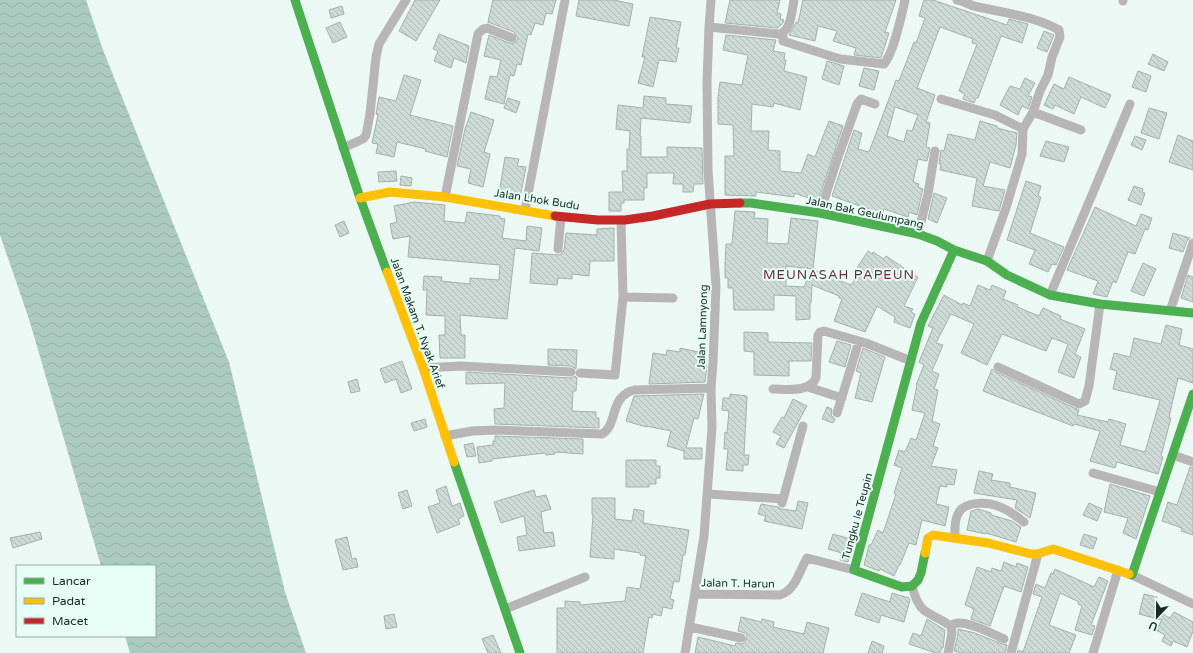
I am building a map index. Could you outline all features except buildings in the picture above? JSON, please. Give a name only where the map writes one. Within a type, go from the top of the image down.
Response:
[{"type":"street","name":"Jalan Makam T. Nyak Arief","points":[[295,0],[360,198],[423,368],[520,653]]},
{"type":"street","points":[[344,148],[362,139],[366,135],[379,44],[406,0]]},
{"type":"street","points":[[525,210],[565,0]]},
{"type":"street","name":"Jalan Lamnyong","points":[[685,653],[704,536],[712,428],[711,388],[716,286],[708,170],[707,82],[711,0]]},
{"type":"street","points":[[794,0],[788,24],[783,34],[783,41],[840,59],[884,64],[887,61],[891,50],[905,0]]},
{"type":"street","points":[[957,0],[976,7],[992,9],[1038,21],[1059,30],[1060,37],[1052,57],[1048,76],[1024,129],[1022,154],[1006,208],[987,261]]},
{"type":"street","points":[[709,27],[783,34]]},
{"type":"street","points":[[446,197],[478,34],[483,28],[487,28],[512,38]]},
{"type":"street","points":[[820,213],[836,160],[857,104],[861,99],[868,100],[875,104]]},
{"type":"street","points":[[941,99],[995,115],[1024,129]]},
{"type":"street","points":[[1050,295],[1130,104]]},
{"type":"street","points":[[1033,112],[1081,130]]},
{"type":"street","points":[[918,234],[928,194],[935,151]]},
{"type":"street","name":"Jalan Lhok Budu","points":[[360,198],[390,192],[446,197],[561,217],[598,220],[621,220],[653,216],[710,204]]},
{"type":"street","name":"Jalan Bak Geulumpang","points":[[710,204],[751,202],[820,213],[918,234],[937,241],[954,250],[987,261],[1007,275],[1050,295],[1100,304],[1193,313]]},
{"type":"street","points":[[558,249],[561,217]]},
{"type":"street","points":[[423,368],[461,366],[614,375],[623,297],[621,220]]},
{"type":"street","points":[[1170,311],[1193,243]]},
{"type":"street","name":"Tungku Ie Teupin","points":[[912,586],[902,587],[854,570],[922,323],[954,250]]},
{"type":"street","points":[[623,297],[673,298]]},
{"type":"street","points":[[998,367],[1079,404],[1084,401],[1089,386],[1100,304]]},
{"type":"street","points":[[808,387],[816,378],[818,335],[820,332],[829,332],[859,341],[911,361]]},
{"type":"street","points":[[837,413],[859,341]]},
{"type":"street","points":[[773,389],[808,387],[842,398]]},
{"type":"street","points":[[445,436],[472,431],[495,430],[602,434],[608,427],[620,399],[627,393],[634,390],[711,388]]},
{"type":"street","points":[[1132,575],[1172,455],[1191,407],[1193,394]]},
{"type":"street","points":[[708,494],[783,501],[803,426]]},
{"type":"street","points":[[1172,455],[1193,462]]},
{"type":"street","points":[[1093,473],[1160,492]]},
{"type":"street","points":[[954,538],[957,514],[961,508],[970,505],[979,503],[1000,507],[1024,522]]},
{"type":"street","points":[[948,653],[952,632],[951,626],[941,619],[924,611],[917,602],[912,586],[918,580],[920,574],[928,537],[933,535],[988,543],[1031,554],[1038,554],[1046,550],[1053,549],[1132,575],[1193,604]]},
{"type":"street","points":[[1010,653],[1038,554]]},
{"type":"street","name":"Jalan T. Harun","points":[[695,594],[785,594],[791,589],[807,558],[854,570]]},
{"type":"street","points":[[1093,653],[1118,570]]},
{"type":"street","points":[[505,609],[585,577]]},
{"type":"street","points":[[951,626],[956,622],[965,623],[1004,639]]},
{"type":"street","points":[[690,627],[741,638]]},
{"type":"water","points":[[0,0],[86,0],[103,50],[229,362],[285,592],[306,653],[130,653],[125,637],[156,637],[156,565],[101,565],[29,319],[0,235]]},
{"type":"traffic: fast","points":[[295,0],[360,198],[387,272]]},
{"type":"traffic: fast","points":[[740,203],[751,203],[820,213],[918,234],[937,241],[954,250],[987,261],[1007,275],[1050,295],[1100,304],[1193,313]]},
{"type":"traffic: fast","points":[[925,553],[921,573],[918,580],[912,586],[902,587],[854,570],[921,323],[954,250]]},
{"type":"traffic: fast","points":[[1129,574],[1132,575],[1193,394]]},
{"type":"traffic: fast","points":[[454,462],[520,653]]},
{"type":"traffic: slow","points":[[360,198],[390,192],[445,197],[555,216]]},
{"type":"traffic: slow","points":[[387,272],[423,368],[454,462]]},
{"type":"traffic: slow","points":[[925,553],[928,538],[933,535],[988,543],[1031,554],[1037,554],[1053,549],[1129,574]]},
{"type":"traffic: jam","points":[[555,216],[598,220],[625,220],[653,216],[710,204],[740,203]]},
{"type":"district","name":"MEUNASAH PAPEUN","points":[[839,274]]}]
